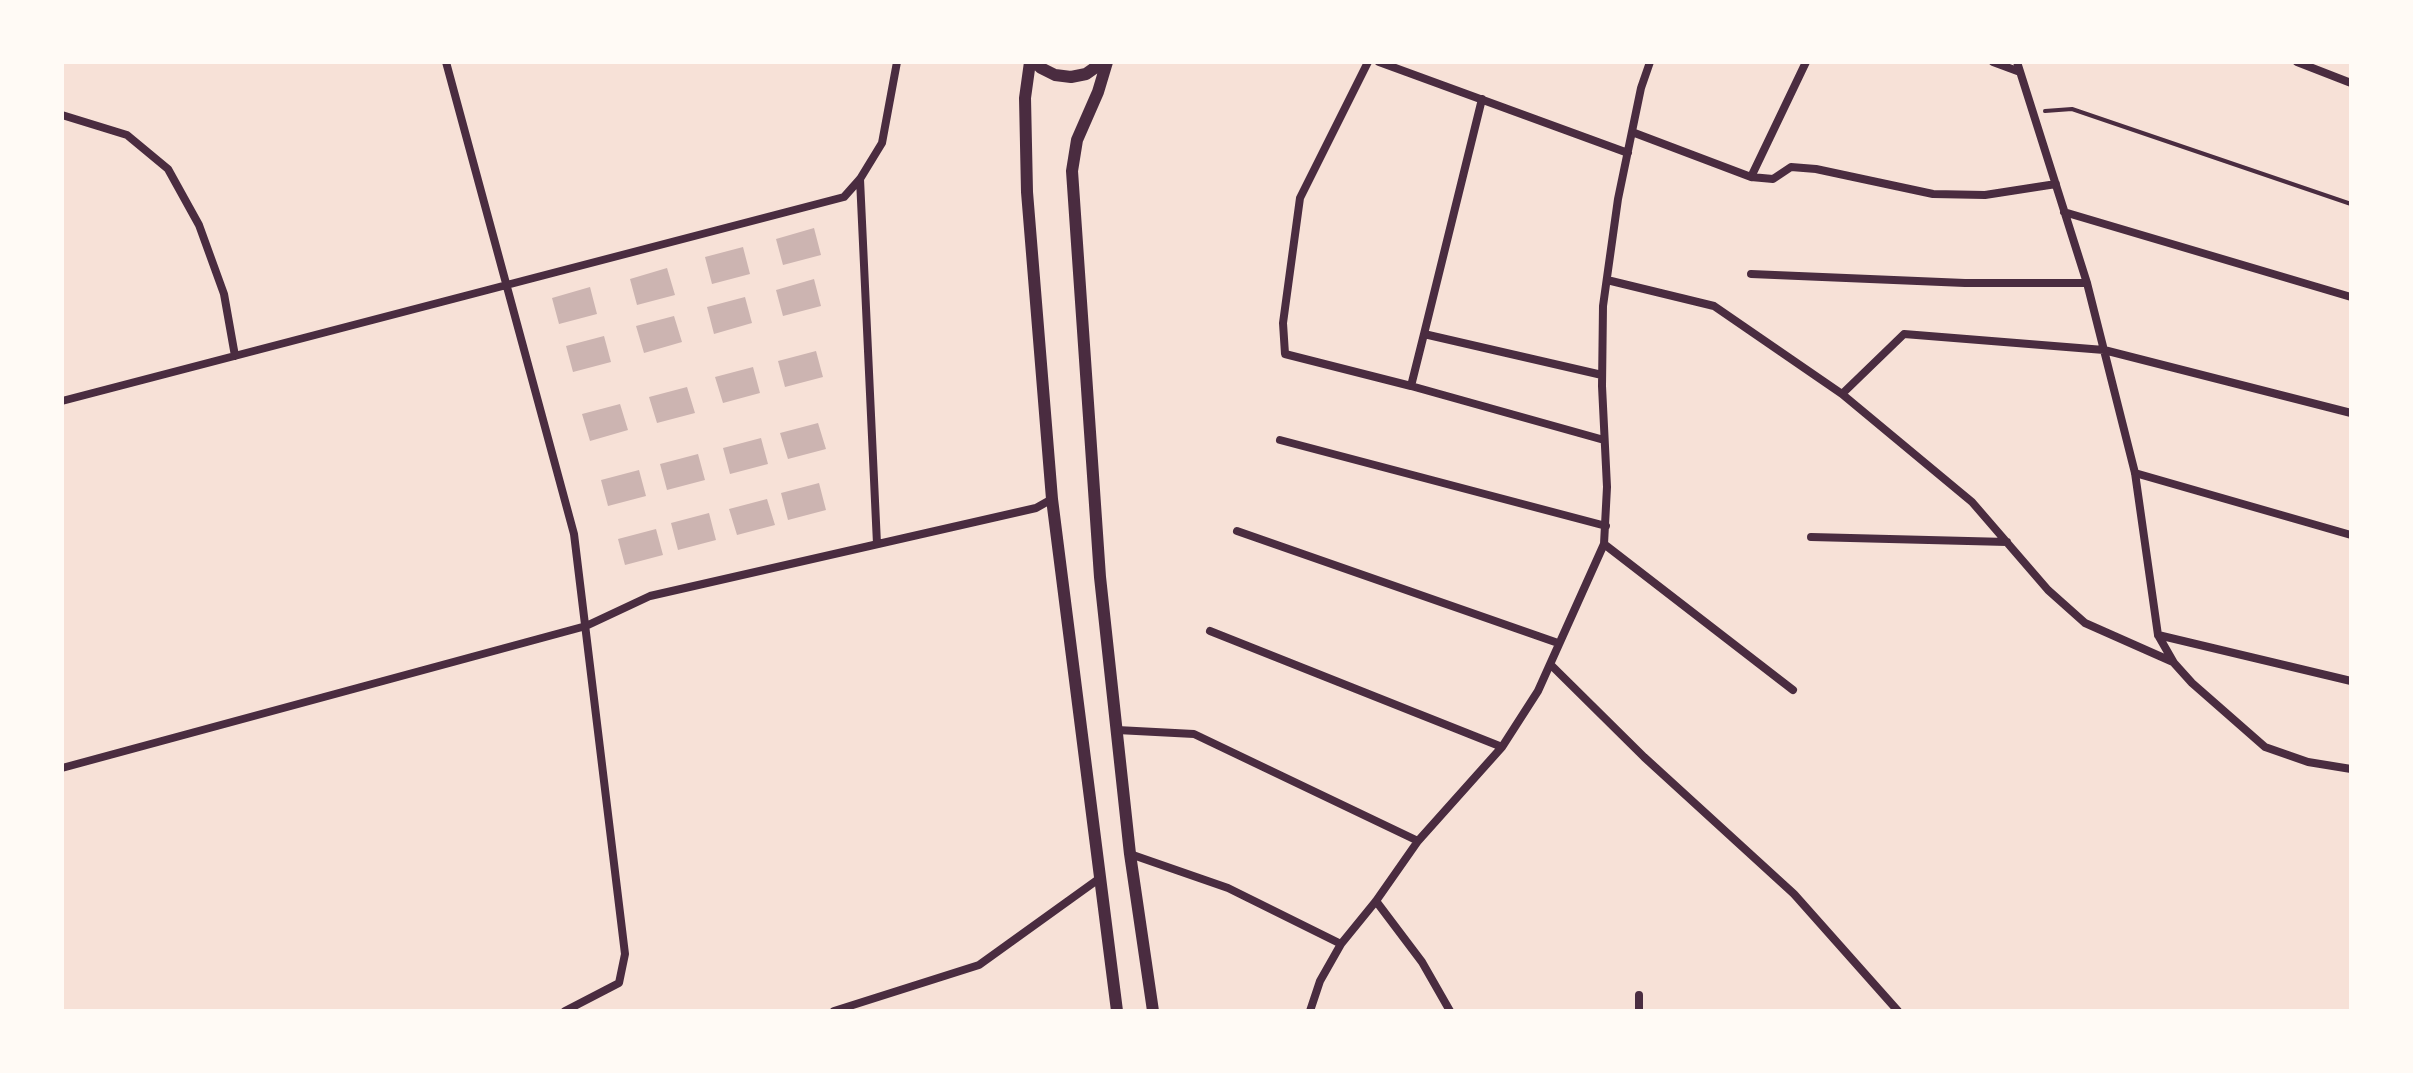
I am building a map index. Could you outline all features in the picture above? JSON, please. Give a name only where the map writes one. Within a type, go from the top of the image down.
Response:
[{"type":"main road","points":[[1105,62],[1086,74],[1071,77],[1055,75],[1032,62],[1025,98],[1027,192],[1052,499],[1117,1011]]},
{"type":"main road","points":[[1105,62],[1098,92],[1077,140],[1072,171],[1100,577],[1130,854],[1153,1011]]},
{"type":"street","points":[[446,62],[574,534],[586,626],[625,954],[619,983],[565,1011]]},
{"type":"street","points":[[62,401],[844,197],[860,179],[882,143],[897,62]]},
{"type":"street","points":[[1368,62],[1300,198],[1283,323],[1285,354],[1604,440]]},
{"type":"street","points":[[1379,62],[1628,153]]},
{"type":"street","points":[[1751,177],[1806,62]]},
{"type":"street","points":[[1993,62],[2020,72]]},
{"type":"street","points":[[2017,62],[2087,283],[2135,473],[2158,635],[2174,663],[2265,747],[2308,762],[2351,769]]},
{"type":"street","points":[[2297,62],[2351,83]]},
{"type":"street","points":[[1310,1011],[1320,981],[1341,944],[1418,841],[1502,747],[1538,691],[1604,544],[1607,487],[1602,375],[1603,306],[1618,199],[1646,63]]},
{"type":"street","points":[[1411,386],[1482,99]]},
{"type":"street","points":[[62,115],[127,135],[168,169],[199,225],[219,280],[235,356]]},
{"type":"street","points":[[1632,132],[1751,177],[1773,179],[1791,167],[1816,169],[1933,194],[1985,195],[2056,184]]},
{"type":"street","points":[[860,179],[877,544]]},
{"type":"street","points":[[2064,212],[2351,297]]},
{"type":"street","points":[[1751,274],[1965,283],[2087,283]]},
{"type":"street","points":[[1607,280],[1714,306],[1842,394],[1972,502],[2048,590],[2085,623],[2174,663]]},
{"type":"street","points":[[1424,334],[1602,375]]},
{"type":"street","points":[[1842,394],[1904,334],[2104,350],[2351,413]]},
{"type":"street","points":[[1280,440],[1606,526]]},
{"type":"street","points":[[2135,473],[2351,535]]},
{"type":"street","points":[[62,757],[63,768],[586,626],[650,596],[1036,508],[1052,499]]},
{"type":"street","points":[[1237,531],[1558,643]]},
{"type":"street","points":[[1811,537],[2007,542]]},
{"type":"street","points":[[1604,544],[1793,690]]},
{"type":"street","points":[[1210,631],[1502,747]]},
{"type":"street","points":[[2158,635],[2351,681]]},
{"type":"street","points":[[1551,665],[1644,757],[1794,894],[1898,1011]]},
{"type":"street","points":[[1117,730],[1194,734],[1418,841]]},
{"type":"street","points":[[1130,854],[1228,888],[1341,944]]},
{"type":"street","points":[[834,1011],[979,965],[1100,878]]},
{"type":"street","points":[[1376,901],[1422,962],[1450,1011]]},
{"type":"street","points":[[1639,995],[1639,1011]]},
{"type":"path","points":[[2033,112],[2072,109],[2351,204]]},
{"type":"building","points":[[814,228],[821,255],[783,265],[776,239]]},
{"type":"building","points":[[743,247],[750,274],[712,284],[705,257]]},
{"type":"building","points":[[667,268],[675,295],[637,305],[630,279]]},
{"type":"building","points":[[814,279],[821,306],[783,316],[776,290]]},
{"type":"building","points":[[590,287],[597,314],[559,324],[552,298]]},
{"type":"building","points":[[745,297],[752,323],[714,334],[707,307]]},
{"type":"building","points":[[674,316],[682,342],[644,353],[636,326]]},
{"type":"building","points":[[604,336],[611,362],[573,372],[566,346]]},
{"type":"building","points":[[816,351],[823,377],[785,387],[778,361]]},
{"type":"building","points":[[753,367],[760,393],[723,403],[715,377]]},
{"type":"building","points":[[687,387],[695,413],[657,423],[649,397]]},
{"type":"building","points":[[620,404],[628,430],[590,441],[582,414]]},
{"type":"building","points":[[818,423],[826,449],[788,459],[780,433]]},
{"type":"building","points":[[761,438],[768,464],[730,474],[723,448]]},
{"type":"building","points":[[698,454],[705,480],[667,490],[660,464]]},
{"type":"building","points":[[639,470],[646,496],[608,506],[601,480]]},
{"type":"building","points":[[819,483],[826,510],[788,520],[781,493]]},
{"type":"building","points":[[767,499],[775,525],[737,535],[729,509]]},
{"type":"building","points":[[709,513],[716,540],[678,550],[671,523]]},
{"type":"building","points":[[656,529],[663,555],[625,565],[618,539]]}]
